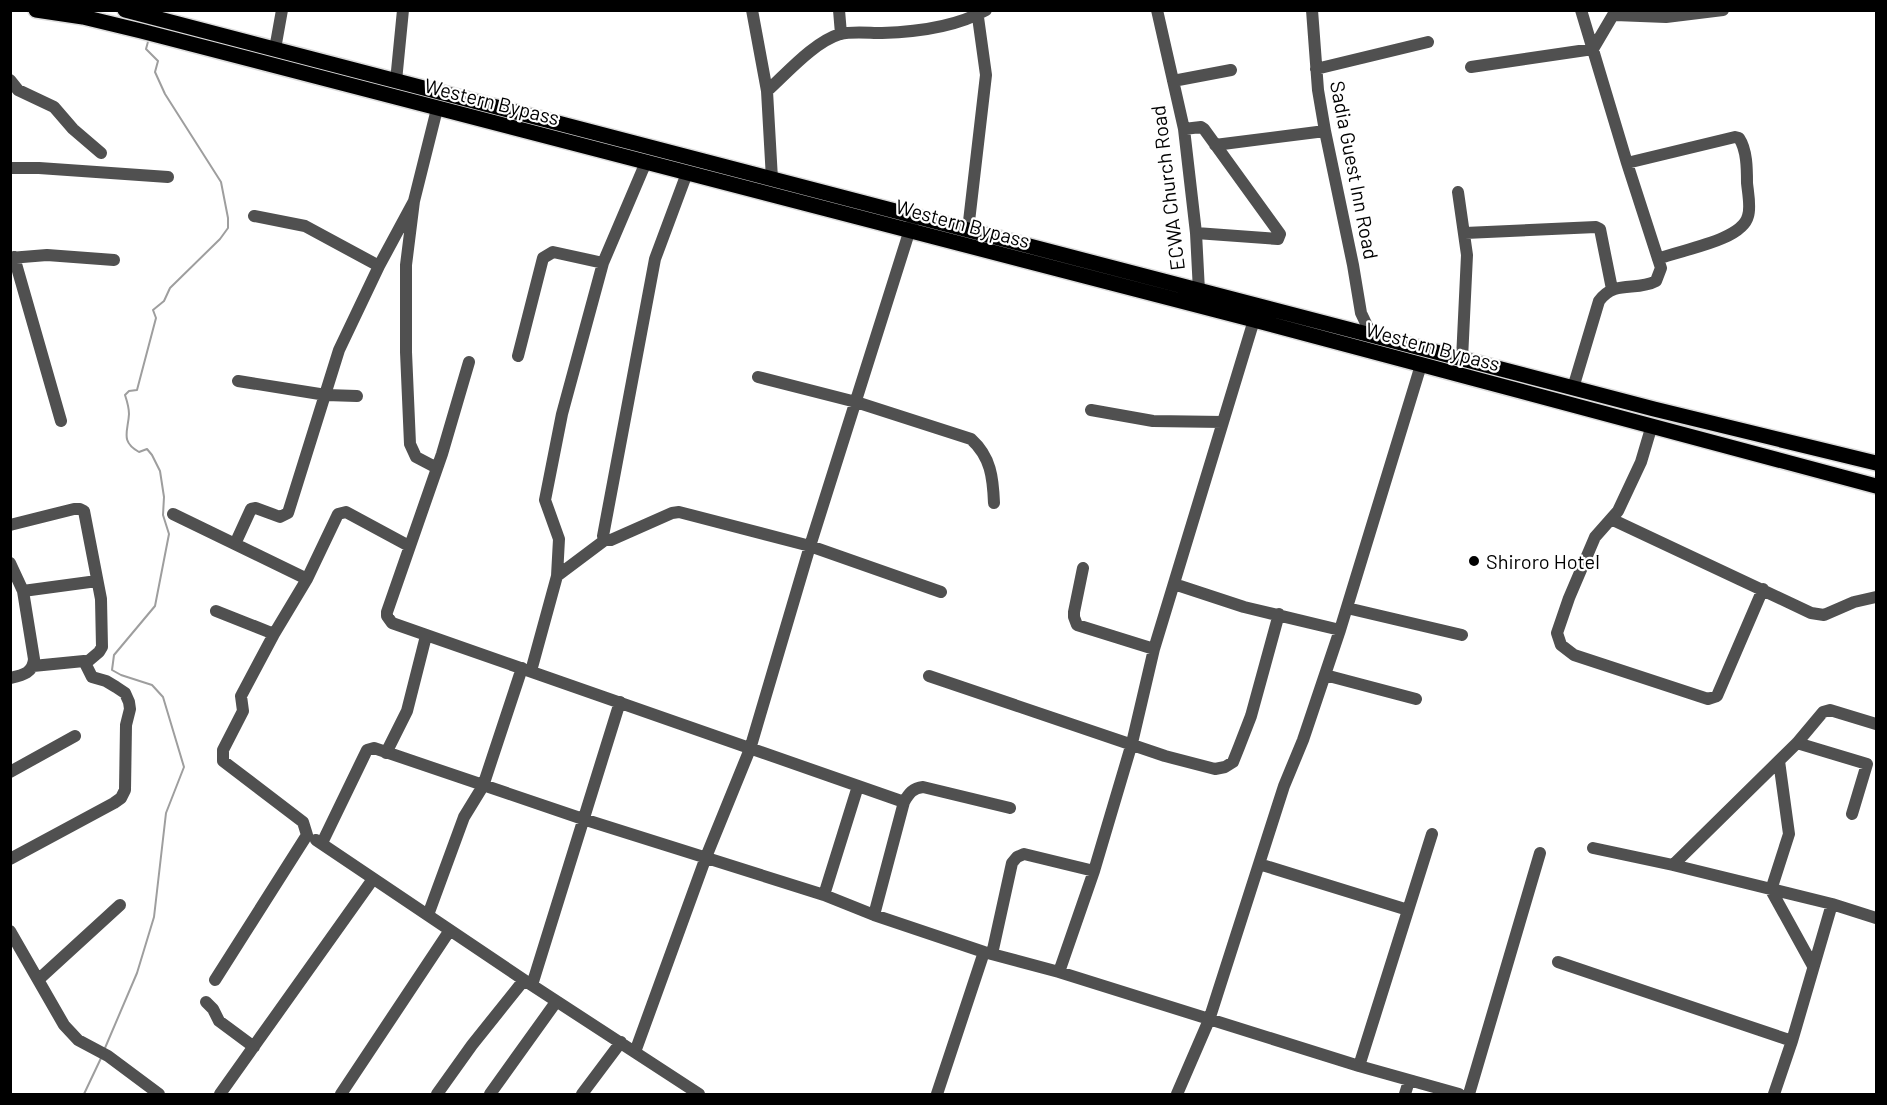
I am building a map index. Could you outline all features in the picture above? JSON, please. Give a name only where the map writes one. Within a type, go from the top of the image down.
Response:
[{"type":"main road","name":"Western Bypass","points":[[36,10],[83,17],[141,31],[1254,320],[1876,486]]},
{"type":"main road","name":"Western Bypass","points":[[125,10],[1198,291],[1876,463]]},
{"type":"street","points":[[275,49],[282,10]]},
{"type":"street","points":[[396,81],[403,10]]},
{"type":"street","points":[[752,10],[767,91],[772,179]]},
{"type":"street","points":[[839,10],[841,34]]},
{"type":"street","name":"ECWA Church Road","points":[[1156,10],[1184,129],[1196,233],[1198,291]]},
{"type":"street","name":"Sadia Guest Inn Road","points":[[1312,10],[1316,69],[1325,130],[1361,313],[1371,334]]},
{"type":"street","points":[[1574,388],[1599,301],[1605,293],[1612,289],[1650,284],[1656,281],[1660,268],[1581,10]]},
{"type":"street","points":[[1471,67],[1593,49],[1616,13],[1666,17],[1723,10]]},
{"type":"street","points":[[767,91],[824,42],[841,34],[900,32],[936,27],[980,12],[986,75],[968,230]]},
{"type":"street","points":[[1316,69],[1428,42]]},
{"type":"street","points":[[1173,81],[1231,70]]},
{"type":"street","points":[[10,80],[18,90],[54,107],[73,129],[101,153]]},
{"type":"street","points":[[437,109],[414,201],[406,265],[406,352],[410,444],[416,457],[437,468]]},
{"type":"street","points":[[1184,129],[1201,127],[1280,234],[1278,239],[1196,233]]},
{"type":"street","points":[[1215,145],[1325,130]]},
{"type":"street","points":[[1626,163],[1735,137],[1742,142],[1747,176],[1748,216],[1744,224],[1732,234],[1692,249],[1673,252],[1658,259]]},
{"type":"street","points":[[428,915],[464,817],[483,786],[557,576],[559,539],[545,500],[562,414],[603,263],[646,162]]},
{"type":"street","points":[[10,168],[168,177]]},
{"type":"street","points":[[605,540],[603,530],[655,259],[687,173]]},
{"type":"street","points":[[1458,192],[1467,255],[1462,359]]},
{"type":"street","points":[[235,543],[250,509],[256,508],[280,517],[288,513],[339,350],[414,201]]},
{"type":"street","points":[[254,216],[305,226],[380,266]]},
{"type":"street","points":[[635,1052],[706,857],[750,749],[810,546],[914,216]]},
{"type":"street","points":[[1465,233],[1600,229],[1612,289]]},
{"type":"street","points":[[518,356],[543,258],[553,252],[603,263]]},
{"type":"street","points":[[61,421],[12,258],[47,255],[114,260]]},
{"type":"street","points":[[1344,327],[1361,313]]},
{"type":"street","points":[[1059,972],[1094,872],[1132,743],[1154,649],[1254,320]]},
{"type":"street","points":[[469,362],[437,468],[387,616],[392,622],[426,636],[904,802]]},
{"type":"street","points":[[1177,1095],[1209,1020],[1284,786],[1303,740],[1325,675],[1421,365]]},
{"type":"street","points":[[758,377],[856,402],[971,439],[982,448],[991,467],[994,503]]},
{"type":"street","points":[[238,381],[326,395],[357,396]]},
{"type":"street","points":[[1091,410],[1153,422],[1223,422]]},
{"type":"street","points":[[1652,425],[1641,462],[1615,515],[1594,537],[1557,633],[1561,645],[1574,655],[1708,699],[1717,696],[1763,589]]},
{"type":"street","points":[[10,525],[74,509],[84,511],[101,599],[102,647],[86,663]]},
{"type":"street","points":[[409,546],[346,512],[340,512],[307,579],[241,696],[243,711],[222,756],[226,764],[303,822],[307,835],[699,1095]]},
{"type":"street","points":[[557,576],[605,540],[611,540],[679,512],[810,546],[941,592]]},
{"type":"street","points":[[172,514],[307,579]]},
{"type":"street","points":[[1615,515],[1810,612],[1824,615],[1854,602],[1876,597]]},
{"type":"street","points":[[10,563],[23,591],[34,659],[29,672],[10,678]]},
{"type":"street","points":[[1083,568],[1074,612],[1077,625],[1154,649]]},
{"type":"street","points":[[23,591],[97,581]]},
{"type":"street","points":[[1174,584],[1244,607],[1340,630]]},
{"type":"street","points":[[1347,608],[1462,635]]},
{"type":"street","points":[[216,611],[274,634]]},
{"type":"street","points":[[929,676],[1165,756],[1215,769],[1233,762],[1251,716],[1279,614]]},
{"type":"street","points":[[386,753],[407,711],[426,636]]},
{"type":"street","points":[[10,859],[114,803],[121,798],[124,790],[126,725],[130,709],[125,693],[106,681],[92,677],[86,663],[79,660],[33,666]]},
{"type":"street","points":[[1325,675],[1416,699]]},
{"type":"street","points":[[437,1095],[472,1045],[528,982],[620,702]]},
{"type":"street","points":[[1673,865],[1797,743],[1827,710],[1876,723]]},
{"type":"street","points":[[10,772],[75,736]]},
{"type":"street","points":[[1797,743],[1867,764],[1852,814]]},
{"type":"street","points":[[322,843],[367,750],[374,748],[583,819],[824,895],[874,915],[988,953],[1059,972],[1459,1095]]},
{"type":"street","points":[[1779,761],[1789,834],[1771,890],[1813,966]]},
{"type":"street","points":[[824,895],[858,786]]},
{"type":"street","points":[[874,915],[904,802],[910,792],[923,787],[1010,808]]},
{"type":"street","points":[[1359,1066],[1432,834]]},
{"type":"street","points":[[215,980],[307,835]]},
{"type":"street","points":[[1593,848],[1832,904],[1876,918]]},
{"type":"street","points":[[1469,1095],[1540,853]]},
{"type":"street","points":[[937,1095],[988,953],[1012,863],[1024,854],[1094,872]]},
{"type":"street","points":[[1259,864],[1408,910]]},
{"type":"street","points":[[220,1095],[373,879]]},
{"type":"street","points":[[1774,1095],[1832,904]]},
{"type":"street","points":[[38,980],[120,905]]},
{"type":"street","points":[[341,1095],[450,930]]},
{"type":"street","points":[[10,931],[71,1034],[159,1095]]},
{"type":"street","points":[[1558,962],[1792,1041]]},
{"type":"street","points":[[206,1002],[213,1009],[219,1021],[254,1047]]},
{"type":"street","points":[[490,1095],[556,1002]]},
{"type":"street","points":[[582,1095],[621,1042]]},
{"type":"street","points":[[1405,1095],[1409,1081]]},
{"type":"waterway","points":[[105,1048],[137,973],[154,917],[166,813],[184,767],[163,697],[152,685],[112,670],[114,655],[155,606],[169,534],[163,515],[164,497],[160,471],[147,449],[139,452],[127,440],[129,412],[125,395],[129,391],[137,390],[156,318],[153,310],[164,301],[170,288],[220,239],[228,228],[221,182],[165,94],[155,72],[158,61],[146,49],[149,38]]},
{"type":"waterway","points":[[84,1094],[102,1056]]},
{"type":"place","name":"Shiroro Hotel","points":[[1474,561]]}]
